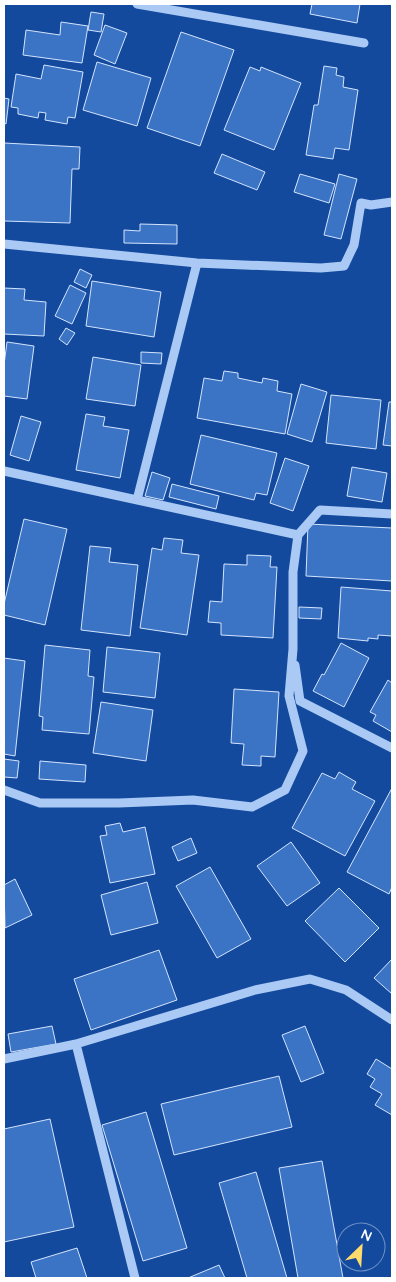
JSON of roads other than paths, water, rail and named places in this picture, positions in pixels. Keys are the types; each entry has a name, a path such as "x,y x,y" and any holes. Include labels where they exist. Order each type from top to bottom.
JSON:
{"street":[{"path":"137,4 364,43"},
{"path":"4,244 197,263 321,268 344,266 354,245 361,203 371,205 392,202"},
{"path":"137,500 197,263"},
{"path":"4,472 298,535"},
{"path":"4,790 40,803 119,803 193,800 252,806 285,790 303,751 289,696 293,650 293,572 298,535 320,510 392,514"},
{"path":"293,650 300,701 392,748"},
{"path":"4,1059 76,1044 256,990 310,979 346,990 392,1020"},
{"path":"76,1044 135,1278"}]}
